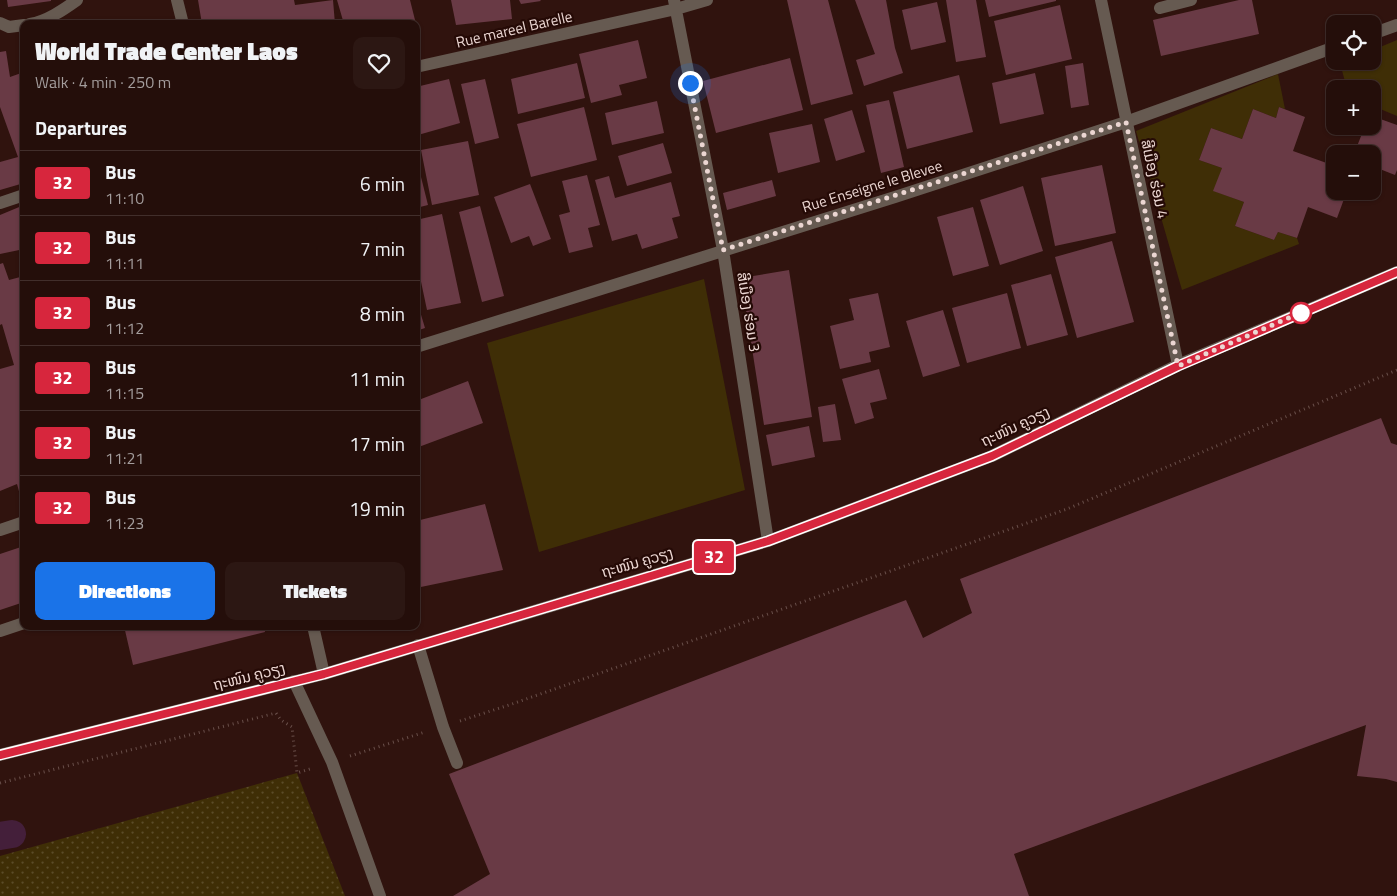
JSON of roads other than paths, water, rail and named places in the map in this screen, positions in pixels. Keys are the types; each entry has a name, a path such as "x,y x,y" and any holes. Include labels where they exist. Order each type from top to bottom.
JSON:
{"street":[{"path":"43,20 77,0"},
{"path":"177,0 182,20"},
{"name":"Rue mareel Barelle","path":"420,67 675,4 707,0"},
{"name":"ສີເມືອງ ຮ່ອມ 4","path":"1101,0 1178,366"},
{"path":"1160,8 1191,0"},
{"name":"ສີເມືອງ ຮ່ອມ 3","path":"675,4 723,250 768,541"},
{"path":"0,23 9,27 20,26"},
{"path":"1381,31 1397,25"},
{"name":"Rue Enseigne le Blevee","path":"420,346 1126,122 1326,50"},
{"path":"0,203 20,196"},
{"name":"ຖະໜົນ ຄູວຽງ","path":"0,755 324,674 768,541 992,456 1178,366 1397,272"},
{"path":"0,530 20,523"},
{"path":"0,631 20,624"},
{"path":"314,630 324,674"},
{"path":"418,645 443,727 457,763"},
{"path":"294,682 332,762 380,896"}],"waterway":[{"path":"0,836 12,834"}]}
